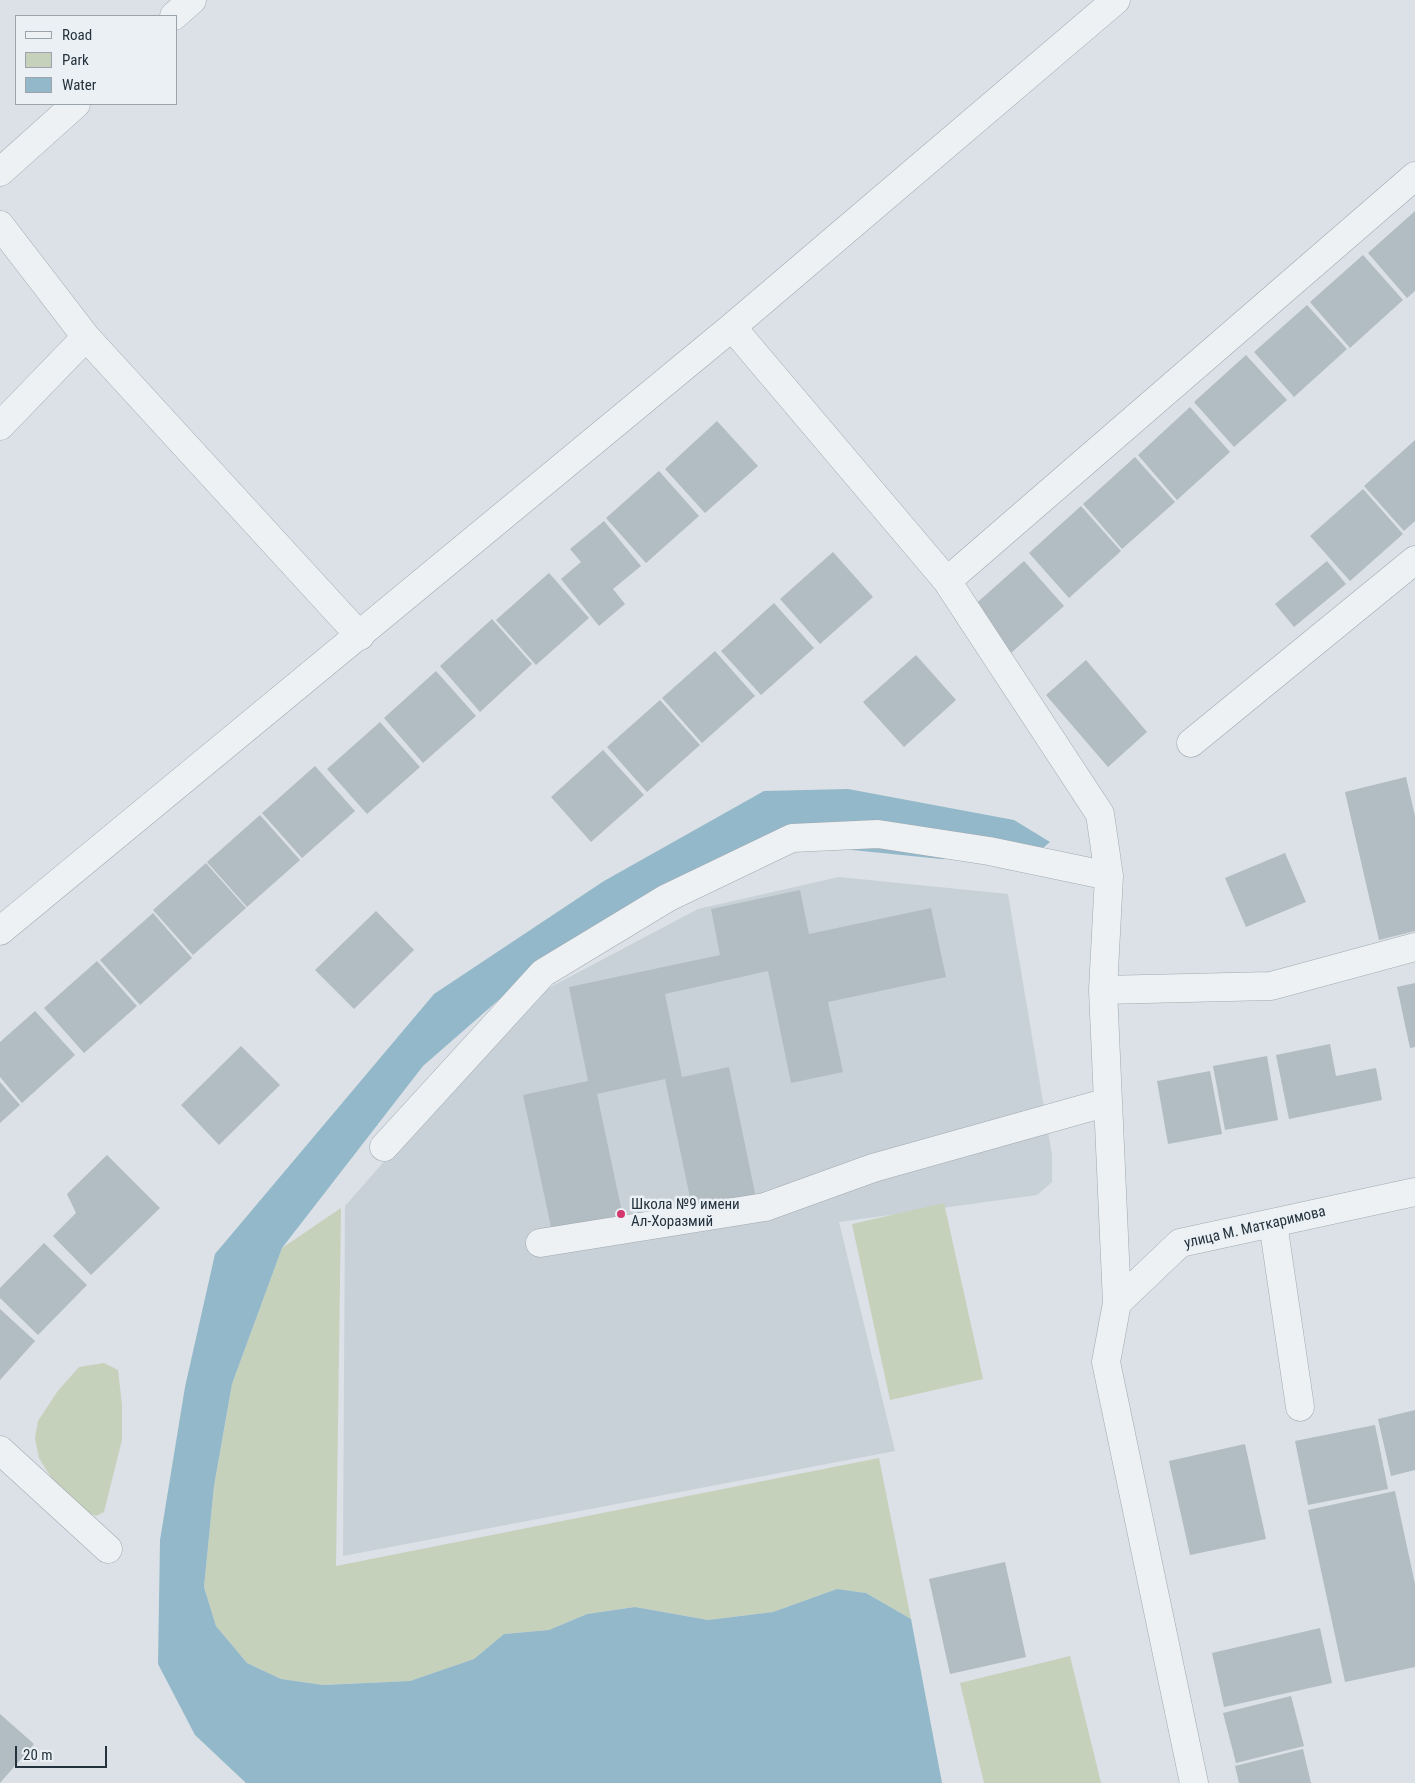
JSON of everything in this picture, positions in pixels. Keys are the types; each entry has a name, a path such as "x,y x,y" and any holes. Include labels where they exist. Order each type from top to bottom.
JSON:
{"street":[{"path":"175,15 192,0"},
{"path":"0,931 360,636 732,327 1116,0"},
{"path":"0,172 75,105"},
{"path":"948,581 1415,176"},
{"path":"0,225 86,337 360,636"},
{"path":"732,327 948,581 1100,814 1108,876 1103,990 1117,1303 1106,1362 1194,1783"},
{"path":"0,426 86,337"},
{"path":"1192,743 1415,560"},
{"path":"384,1147 543,973 667,898 792,838 878,834 989,851 1108,876"},
{"path":"1103,990 1271,986 1415,947"},
{"path":"540,1243 765,1207 873,1168 1108,1102"},
{"name":"улица М. Маткаримова","path":"1117,1303 1180,1244 1415,1192"},
{"path":"1273,1223 1300,1408"},
{"path":"0,1450 108,1549"}],"shaded area":[{"name":"Школа №9 имени Ал-Хоразмий","path":"839,877 1008,894 1052,1155 1052,1182 1037,1195 839,1222 895,1451 343,1556 345,1206 424,1116 545,990 698,909"}],"green space":[{"path":"944,1203 983,1379 890,1400 852,1224"},
{"path":"341,1208 336,1566 879,1458 911,1619 866,1593 837,1589 773,1612 708,1620 635,1607 587,1614 549,1630 504,1634 474,1659 410,1681 323,1685 281,1679 247,1663 216,1626 204,1587 214,1486 232,1384 282,1248"},
{"path":"104,1363 118,1370 122,1405 122,1440 104,1512 96,1516 87,1512 54,1482 39,1458 35,1438 38,1421 57,1392 79,1367"},
{"path":"1070,1656 1101,1783 984,1783 960,1683"}],"water":[{"path":"848,789 1014,820 1050,842 1032,857 941,859 813,846 696,871 557,949 423,1066 282,1248 232,1384 214,1486 204,1587 216,1626 247,1663 281,1679 323,1685 410,1681 474,1659 504,1634 549,1630 587,1614 635,1607 708,1620 773,1612 837,1589 866,1593 911,1619 942,1783 246,1783 195,1735 158,1664 160,1540 185,1387 215,1254 434,994 604,881 764,791"}],"building":[{"path":"1415,211 1415,291 1407,298 1368,253"},
{"path":"1363,255 1403,300 1350,348 1310,302"},
{"path":"1307,305 1347,349 1294,397 1254,352"},
{"path":"1246,355 1287,400 1234,447 1194,402"},
{"path":"1190,407 1230,452 1177,500 1138,455"},
{"path":"717,421 758,466 705,513 665,469"},
{"path":"1415,440 1415,521 1404,531 1364,486"},
{"path":"1135,457 1175,502 1122,549 1083,504"},
{"path":"659,471 699,516 646,563 606,518"},
{"path":"1363,489 1403,534 1350,581 1310,536"},
{"path":"1081,506 1121,551 1069,598 1029,553"},
{"path":"604,521 641,566 613,589 625,604 599,626 561,579 581,562 570,549"},
{"path":"833,552 873,597 820,644 780,599"},
{"path":"1024,561 1064,606 1011,653 971,608"},
{"path":"1327,561 1346,584 1294,627 1275,604"},
{"path":"549,573 589,618 536,665 496,620"},
{"path":"774,603 814,648 761,695 721,651"},
{"path":"492,619 532,664 480,712 440,666"},
{"path":"715,651 755,696 702,743 662,698"},
{"path":"916,655 956,700 904,747 863,702"},
{"path":"1086,660 1147,732 1108,767 1046,695"},
{"path":"436,671 476,716 423,763 384,718"},
{"path":"660,700 700,745 647,792 607,747"},
{"path":"380,722 420,767 367,814 327,769"},
{"path":"603,750 644,795 591,842 551,797"},
{"path":"315,766 355,811 302,858 262,813"},
{"path":"1406,777 1415,816 1415,931 1379,940 1345,792"},
{"path":"260,815 300,860 247,907 207,862"},
{"path":"1285,853 1306,902 1246,927 1225,878"},
{"path":"206,863 246,908 193,955 153,910"},
{"path":"800,890 809,934 931,908 946,977 828,1002 843,1072 791,1083 768,971 665,994 682,1077 729,1067 756,1198 693,1212 665,1079 597,1094 623,1217 552,1232 523,1095 588,1081 569,987 720,955 711,909"},
{"path":"376,911 414,950 354,1009 315,970"},
{"path":"153,913 192,958 140,1005 100,960"},
{"path":"97,961 137,1006 84,1053 44,1008"},
{"path":"1415,983 1415,1047 1410,1048 1397,987"},
{"path":"35,1011 75,1055 22,1103 0,1077 0,1042"},
{"path":"1330,1044 1336,1076 1376,1068 1382,1100 1289,1119 1276,1055"},
{"path":"241,1046 280,1085 219,1145 181,1105"},
{"path":"1267,1056 1278,1120 1225,1130 1213,1066"},
{"path":"1210,1071 1222,1134 1168,1144 1157,1081"},
{"path":"0,1082 20,1105 0,1123"},
{"path":"107,1155 160,1208 91,1275 53,1236 76,1213 67,1194"},
{"path":"44,1243 87,1285 38,1335 0,1298 0,1288"},
{"path":"0,1309 35,1341 0,1380"},
{"path":"1415,1410 1415,1470 1391,1476 1378,1419"},
{"path":"1375,1425 1388,1489 1308,1505 1295,1441"},
{"path":"1245,1444 1266,1539 1190,1555 1169,1461"},
{"path":"1395,1491 1415,1584 1415,1667 1345,1682 1308,1510"},
{"path":"1005,1562 1026,1657 950,1674 929,1579"},
{"path":"1320,1628 1332,1683 1224,1707 1212,1653"},
{"path":"1291,1696 1304,1746 1236,1763 1223,1713"},
{"path":"0,1714 34,1744 0,1783"},
{"path":"1303,1749 1311,1783 1239,1783 1235,1766"}],"place":[{"name":"Школа №9 имени Ал-Хоразмий","path":"621,1214"}]}
